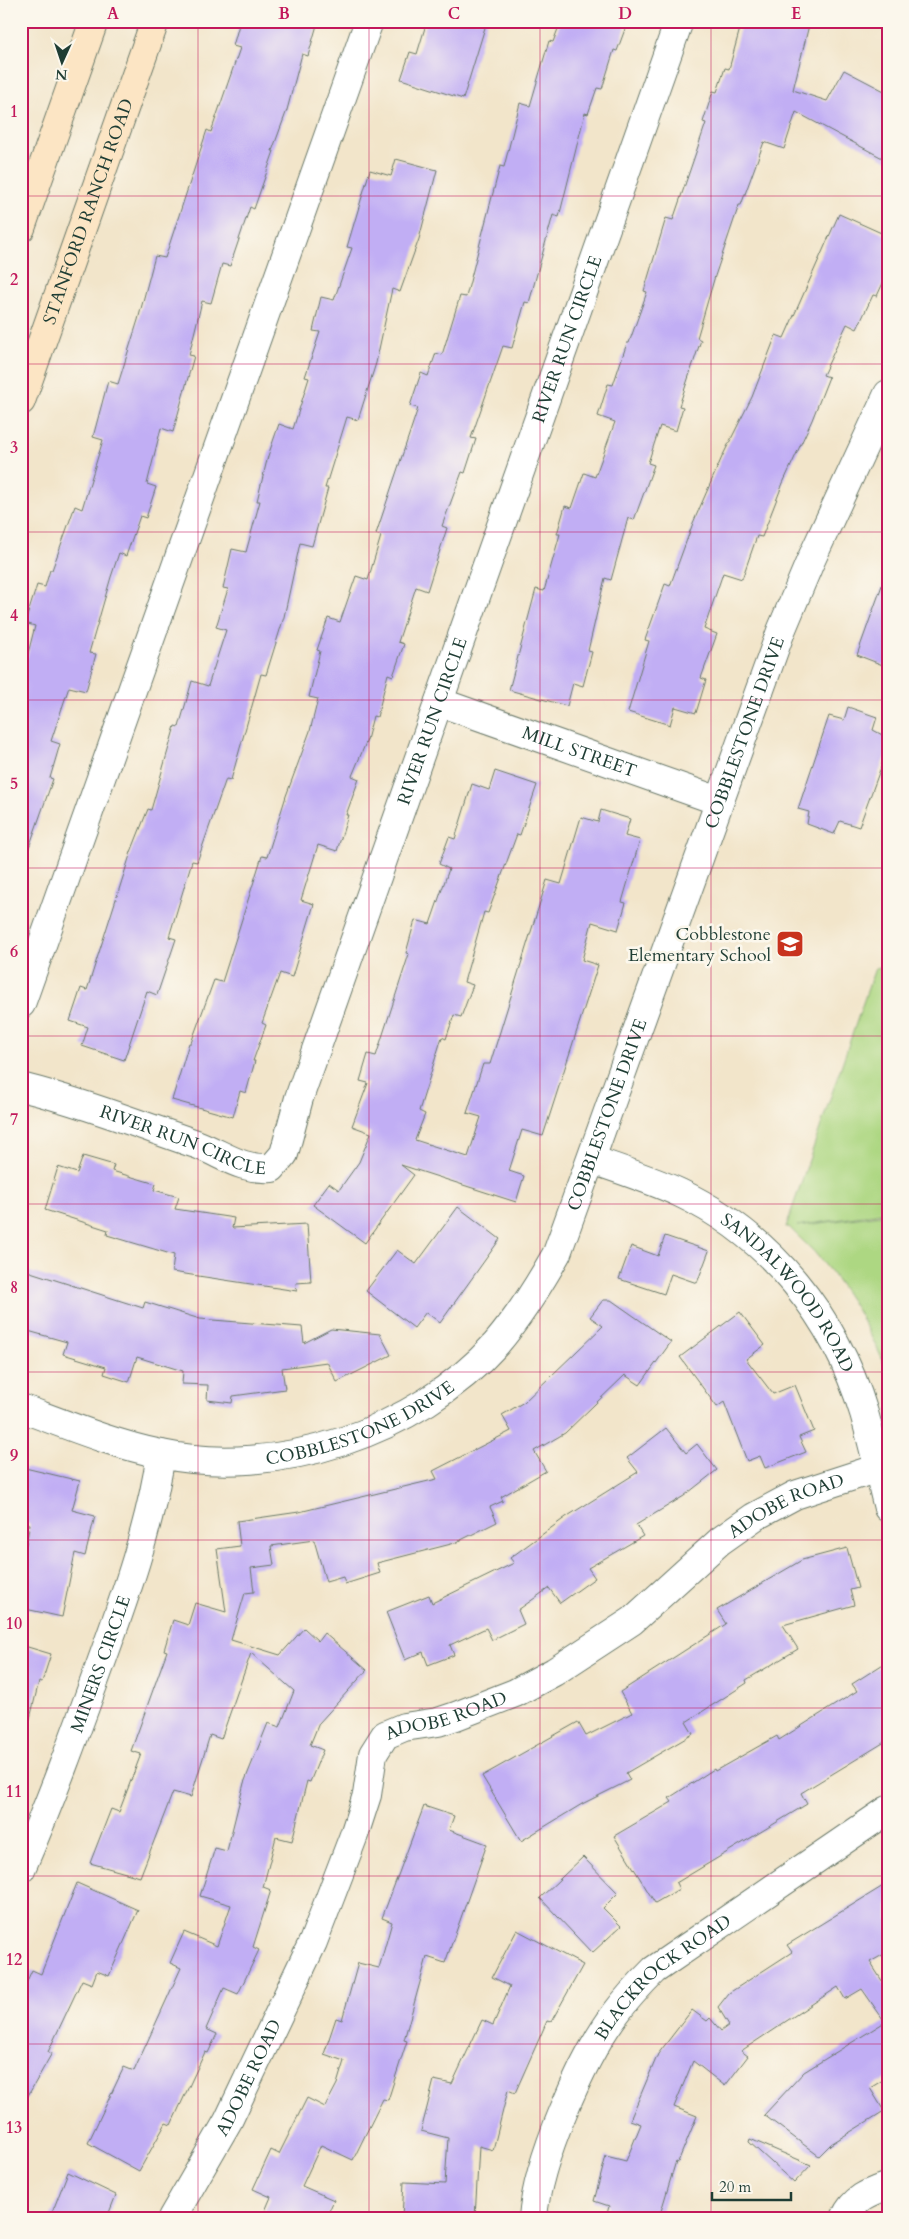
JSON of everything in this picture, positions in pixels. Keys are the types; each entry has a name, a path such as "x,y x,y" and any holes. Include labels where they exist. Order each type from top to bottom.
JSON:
{"main road":[{"path":"21,228 94,21"},
{"name":"STANFORD RANCH ROAD","path":"21,401 155,21"}],"street":[{"path":"21,1004 369,21"},
{"name":"RIVER RUN CIRCLE","path":"21,1087 70,1100 200,1146 254,1169 272,1168 284,1154 299,1098 679,21"},
{"name":"COBBLESTONE DRIVE","path":"21,1408 109,1440 162,1454 196,1459 242,1460 288,1455 349,1440 386,1425 424,1402 462,1375 495,1344 538,1287 557,1253 781,631 814,554 888,394"},
{"name":"MILL STREET","path":"439,702 719,801"},
{"name":"SANDALWOOD ROAD","path":"592,1160 680,1193 720,1215 758,1244 783,1267 807,1296 845,1363 864,1412 888,1508"},
{"name":"MINERS CIRCLE","path":"21,1869 60,1776 135,1568 147,1529 162,1454"},
{"name":"ADOBE ROAD","path":"172,2218 228,2121 306,1958 367,1795 373,1754 385,1735 404,1727 438,1722 456,1716 515,1693 554,1672 632,1621 720,1541 754,1517 795,1496 878,1468"},
{"name":"BLACKROCK ROAD","path":"533,2218 539,2181 550,2146 581,2075 615,2015 636,1988 654,1970 888,1810"},
{"path":"845,2218 849,2208 862,2196 888,2186"}],"green space":[{"path":"888,966 888,1212 797,1226 888,1214 888,1372 867,1328 841,1286 814,1251 789,1227 786,1227 875,968"}],"building":[{"path":"240,21 304,21 317,25 308,56 302,54 287,110 254,209 250,207 230,266 222,264 211,303 202,301 189,355 194,356 173,432 161,428 147,484 156,487 146,518 140,516 126,556 119,553 89,653 96,654 86,691 69,687 51,741 60,744 50,778 53,779 26,856 21,855 21,681 35,626 25,623 37,585 45,587 75,506 82,509 103,440 93,437 108,381 118,384 155,256 165,258 207,130 211,132 240,48 233,46"},
{"path":"427,21 487,21 463,99 401,79 410,52 417,54"},
{"path":"561,21 628,21 617,51 614,50 602,89 597,88 588,114 585,113 559,217 553,215 529,303 525,302 512,348 503,346 471,438 476,439 465,473 462,472 442,526 447,528 427,591 416,587 398,642 404,644 393,676 388,674 377,717 373,716 367,740 352,776 359,779 346,815 348,815 337,851 318,845 301,900 314,904 292,977 280,973 262,1023 266,1025 253,1061 255,1061 246,1093 240,1091 233,1117 172,1100 189,1043 191,1043 214,980 222,982 262,856 267,857 286,796 310,731 318,699 309,697 320,651 317,650 328,618 340,622 356,576 368,580 381,536 376,534 418,408 410,406 421,373 428,376 436,353 442,355 460,296 466,297 500,166 504,167 520,103 530,106 549,41 553,42"},
{"path":"742,21 764,26 765,21 810,21 793,90 827,101 844,70 888,93 888,161 796,112 784,149 764,142 741,205 739,205 715,276 697,338 701,340 679,406 683,407 676,431 660,426 648,463 654,465 634,520 628,518 611,580 605,578 588,651 592,652 583,686 573,683 567,706 509,690 536,589 544,591 560,534 557,534 565,506 572,508 584,473 595,477 615,422 598,416 608,384 613,385 627,343 629,343 647,292 644,291 666,218 673,220 706,123 703,122 713,91 717,92 725,68 729,69"},
{"path":"396,159 437,170 419,239 400,292 392,289 376,363 358,420 347,417 325,488 328,488 312,546 300,543 284,617 266,675 261,674 231,780 226,779 197,862 192,861 169,937 176,939 157,995 147,991 124,1060 82,1046 88,1027 70,1021 81,988 87,990 131,852 148,809 151,810 175,726 179,727 192,681 208,686 226,630 216,627 228,589 223,588 232,549 246,552 260,501 257,501 268,456 279,424 293,429 309,378 305,377 320,332 313,331 321,297 334,300 352,248 347,247 370,170 391,176"},
{"path":"839,214 888,236 888,272 877,296 873,295 857,329 847,324 823,375 829,377 812,420 783,483 762,537 757,536 742,579 723,573 704,629 717,634 701,678 706,680 696,713 675,707 670,725 628,712 649,641 645,640 665,584 670,586 693,523 722,457 752,397 776,335 784,338"},
{"path":"885,577 888,578 888,667 857,655"},
{"path":"848,707 877,717 873,730 888,738 888,748 859,827 840,821 834,834 807,824 809,812 798,809 829,716 844,720"},
{"path":"495,771 537,785 520,835 517,834 488,913 484,912 464,982 473,985 461,1017 454,1015 446,1039 442,1037 419,1111 425,1114 415,1140 468,1157 481,1117 467,1113 483,1064 490,1064 547,880 561,884 581,817 598,822 601,810 630,819 625,836 640,840 622,902 626,903 618,930 592,922 582,960 598,965 543,1136 522,1130 509,1171 524,1176 516,1202 401,1165 414,1175 365,1243 313,1205 329,1183 339,1190 359,1162 371,1133 352,1126 368,1083 360,1081 368,1054 376,1056 409,954 406,953 415,920 430,924 449,869 439,864 449,837 455,839 472,784 489,790"},
{"path":"83,1156 114,1165 112,1171 156,1184 154,1190 179,1197 175,1209 234,1218 232,1228 307,1224 311,1282 296,1283 297,1291 172,1272 174,1255 107,1235 108,1230 45,1210 58,1167 77,1173"},
{"path":"458,1207 500,1239 440,1323 426,1312 414,1328 366,1291 397,1250 416,1264"},
{"path":"665,1236 709,1251 697,1283 671,1274 664,1294 619,1279 631,1246 658,1256"},
{"path":"21,1269 143,1308 145,1302 200,1319 302,1327 304,1343 331,1329 380,1334 391,1355 337,1382 327,1362 282,1368 285,1389 233,1396 232,1403 207,1400 208,1385 182,1384 183,1371 137,1357 129,1382 104,1374 106,1367 63,1354 67,1342 21,1329"},
{"path":"603,1300 611,1300 671,1342 640,1385 625,1375 565,1433 534,1451 546,1471 501,1497 503,1501 490,1507 497,1522 455,1543 377,1563 380,1573 345,1584 343,1577 326,1582 314,1540 271,1546 274,1565 251,1568 254,1592 245,1593 231,1640 280,1655 304,1628 318,1641 324,1633 367,1670 319,1723 310,1745 323,1750 310,1782 307,1781 292,1841 276,1837 263,1887 271,1890 253,1947 259,1950 238,1994 224,1988 206,2029 217,2034 208,2053 205,2052 171,2125 166,2123 139,2171 88,2143 124,2067 134,2071 181,1968 170,1963 184,1932 217,1946 231,1905 200,1896 215,1848 227,1851 244,1783 268,1723 280,1727 294,1691 251,1653 221,1739 210,1735 191,1797 173,1792 140,1877 90,1863 111,1809 119,1812 141,1754 131,1751 167,1651 164,1650 173,1620 188,1625 195,1603 226,1612 217,1549 240,1546 237,1521 299,1512 437,1479 433,1471 511,1431 502,1415 524,1402 603,1326 590,1317"},
{"path":"740,1312 765,1345 746,1359 773,1394 795,1385 814,1431 799,1437 806,1452 765,1468 760,1456 747,1461 724,1402 717,1407 680,1357"},
{"path":"666,1428 686,1453 697,1444 717,1470 684,1496 636,1525 643,1536 588,1568 595,1578 560,1603 549,1588 518,1610 524,1624 492,1640 486,1628 450,1645 454,1655 428,1665 423,1652 405,1660 386,1612 429,1595 432,1603 514,1563 510,1558 566,1517 638,1472 627,1458"},
{"path":"25,1468 80,1481 72,1510 95,1516 85,1556 75,1553 62,1617 21,1608 21,1568 30,1524 21,1522 21,1484"},
{"path":"847,1548 858,1588 850,1590 854,1605 783,1625 798,1649 746,1680 747,1683 686,1722 693,1734 626,1773 630,1780 582,1804 521,1841 482,1776 578,1722 586,1736 632,1713 620,1692 726,1624 717,1610 802,1560"},
{"path":"21,1645 51,1654 42,1682 39,1681 29,1723 21,1722"},
{"path":"888,1661 888,1740 801,1793 807,1804 676,1883 679,1889 655,1903 614,1836 672,1802 669,1798 714,1769 715,1771 777,1736 779,1740 857,1691 852,1684"},
{"path":"424,1806 454,1816 449,1830 487,1844 445,1963 427,1957 404,2040 407,2041 388,2100 383,2099 353,2160 321,2145 302,2186 334,2200 326,2218 262,2218 271,2197 253,2189 271,2150 279,2154 307,2098 325,2107 337,2084 344,2061 324,2054 336,2018 342,2020 358,1963 379,1968 392,1922 382,1918"},
{"path":"583,1857 618,1893 603,1908 621,1926 592,1953 540,1898"},
{"path":"77,1883 138,1910 109,1976 97,1971 92,1984 82,1980 48,2052 52,2053 21,2108 21,1994 32,1970 41,1974"},
{"path":"888,1883 888,1952 870,1962 888,1990 888,2077 870,2088 884,2111 831,2144 819,2156 764,2115 804,2072 885,2022 862,1989 845,1999 838,1987 741,2051 748,2056 725,2086 693,2061 674,2107 697,2116 678,2162 676,2161 659,2218 606,2218 609,2206 594,2201 606,2156 626,2161 641,2124 630,2120 658,2054 692,2010 707,2021 710,2018 721,2031 729,2025 718,2007 729,1993 792,1952 787,1945"},
{"path":"517,1930 583,1965 551,2022 547,2021 515,2093 508,2090 493,2150 479,2146 475,2218 402,2218 404,2182 445,2184 448,2138 421,2131 434,2080 452,2084 482,2020 493,2025 510,1986 492,1977"},
{"path":"750,2139 811,2165 794,2183 749,2142"},
{"path":"68,2172 116,2195 107,2218 50,2218"}],"place":[{"name":"Cobblestone Elementary School","path":"790,944"}]}
